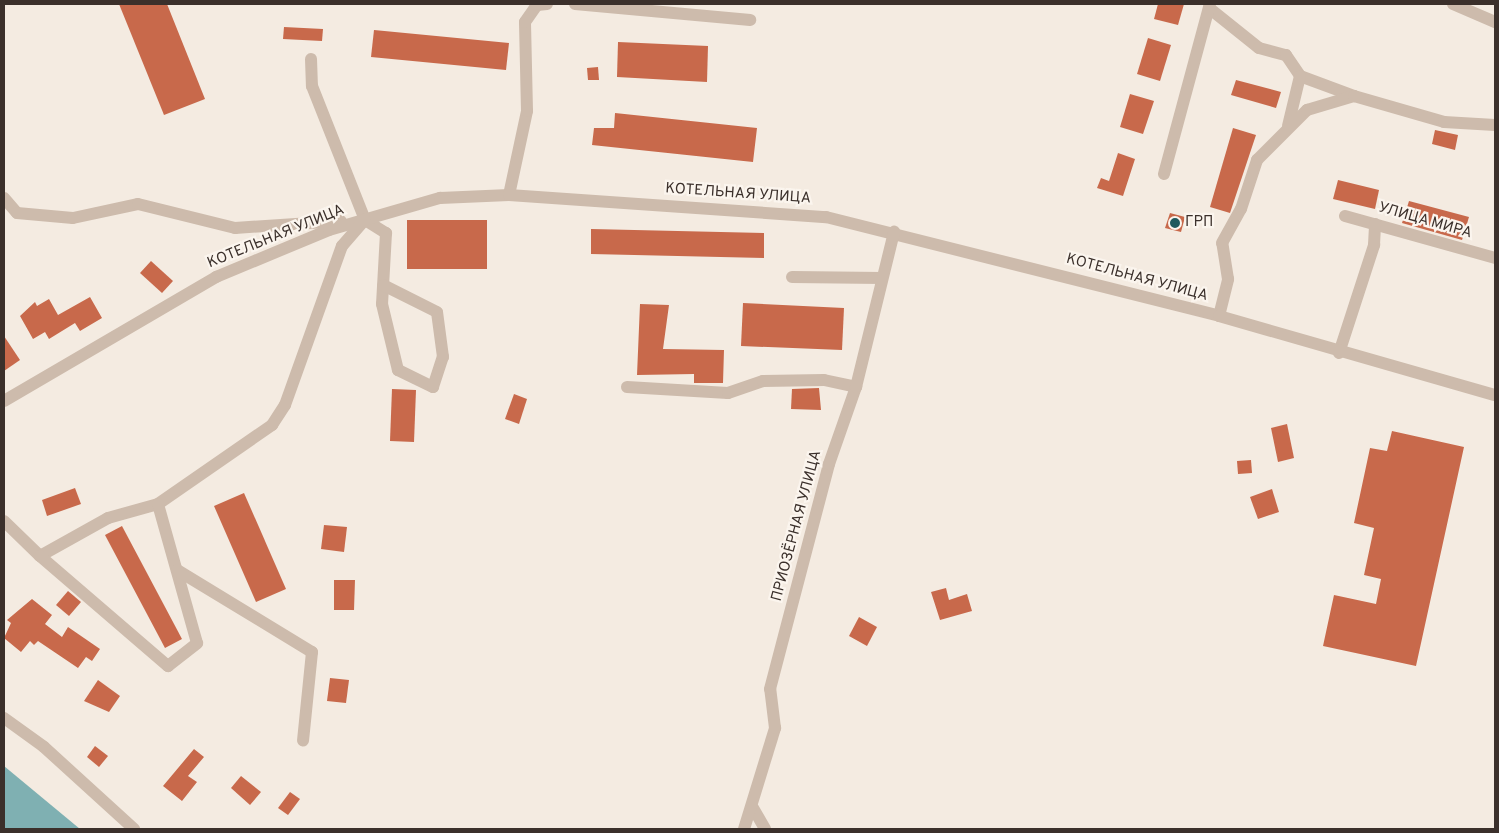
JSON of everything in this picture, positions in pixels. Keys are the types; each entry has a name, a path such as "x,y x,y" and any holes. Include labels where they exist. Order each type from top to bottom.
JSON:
{"street":[{"path":"509,195 527,111 525,22 537,5 547,4"},
{"path":"575,4 750,20"},
{"path":"1452,4 1495,22"},
{"path":"1164,174 1209,6 1259,48 1286,54 1300,76 1354,96 1444,122 1495,125"},
{"path":"311,59 312,86 366,220"},
{"path":"1288,126 1300,76"},
{"path":"1219,316 1228,278 1222,244 1241,209 1257,160 1288,126 1307,110 1354,96"},
{"name":"КОТЕЛЬНАЯ УЛИЦА","path":"4,401 216,277 366,220 440,198 509,195 826,217 894,232 1219,316 1495,395"},
{"path":"4,198 18,212 73,218 138,204 235,228 366,220 386,232 383,285 385,323 398,370 433,387 443,357 437,312 383,285"},
{"name":"УЛИЦА МИРА","path":"1345,216 1495,258"},
{"path":"40,556 108,518 158,504 272,425 285,405 342,246 366,220"},
{"path":"1340,352 1374,245 1375,224"},
{"name":"ПРИОЗЁРНАЯ УЛИЦА","path":"744,829 753,808 775,728 770,689 829,464 856,387 894,232"},
{"path":"792,277 882,278"},
{"path":"627,387 728,393 763,381 824,380 856,387"},
{"path":"4,521 40,556 168,666 198,643 158,504"},
{"path":"177,570 312,652 303,740"},
{"path":"4,718 44,747 134,829"},
{"path":"753,808 765,829"}],"water":[{"path":"4,766 80,829 4,829"}],"building":[{"path":"119,4 167,4 205,99 164,115"},
{"path":"1158,4 1184,4 1178,25 1154,19"},
{"path":"284,27 323,29 322,41 283,39"},
{"path":"374,30 509,43 506,70 371,57"},
{"path":"1148,38 1171,45 1160,81 1137,74"},
{"path":"618,42 708,46 707,82 617,77"},
{"path":"598,67 599,80 588,80 587,68"},
{"path":"1236,80 1281,92 1276,108 1231,95"},
{"path":"1130,94 1154,101 1143,134 1120,127"},
{"path":"615,113 757,128 753,162 592,145 594,128 614,128"},
{"path":"1233,128 1256,135 1230,213 1210,207"},
{"path":"1435,130 1458,135 1455,150 1432,144"},
{"path":"1118,153 1135,159 1123,196 1097,188 1101,178 1109,181"},
{"path":"1338,180 1379,190 1375,209 1333,199"},
{"path":"1409,201 1469,217 1462,240 1402,223"},
{"name":"ГРП","path":"1170,213 1185,217 1181,232 1165,228"},
{"path":"407,220 487,220 487,269 407,269"},
{"path":"591,229 764,233 764,258 591,254"},
{"path":"151,261 173,281 162,293 140,273"},
{"path":"90,297 102,318 80,331 75,323 49,339 45,332 33,339 20,316 35,302 37,306 49,299 58,315"},
{"path":"743,303 844,308 842,350 741,346"},
{"path":"640,304 669,305 663,349 724,350 723,383 694,383 694,374 637,375"},
{"path":"4,336 20,360 4,371"},
{"path":"819,388 821,410 791,409 792,389"},
{"path":"392,389 416,390 414,442 390,441"},
{"path":"514,394 527,399 519,424 505,419"},
{"path":"1287,424 1294,458 1278,462 1271,428"},
{"path":"1392,431 1464,447 1416,666 1323,646 1334,595 1376,604 1381,579 1364,575 1374,528 1354,523 1370,448 1387,451"},
{"path":"1251,460 1252,473 1238,474 1237,461"},
{"path":"75,488 81,504 47,516 42,500"},
{"path":"1272,489 1279,512 1258,519 1250,497"},
{"path":"244,493 286,589 256,602 214,506"},
{"path":"324,525 347,527 344,552 321,549"},
{"path":"122,526 182,639 165,648 105,535"},
{"path":"334,580 355,580 354,610 334,610"},
{"path":"946,588 949,600 967,594 972,611 940,620 931,592"},
{"path":"68,591 81,602 69,616 56,605"},
{"path":"32,599 52,615 45,624 62,637 68,627 100,649 92,661 86,657 78,668 38,641 34,645 30,641 21,652 4,638 11,623 7,620"},
{"path":"859,617 877,627 867,646 849,636"},
{"path":"330,678 349,680 346,703 327,701"},
{"path":"98,680 120,696 109,712 84,701"},
{"path":"95,746 108,756 99,767 87,757"},
{"path":"194,749 204,757 188,776 197,782 182,801 163,786"},
{"path":"241,776 261,792 250,805 231,788"},
{"path":"290,792 300,799 288,815 278,808"}],"place":[{"name":"ГРП","path":"1175,223"}]}
